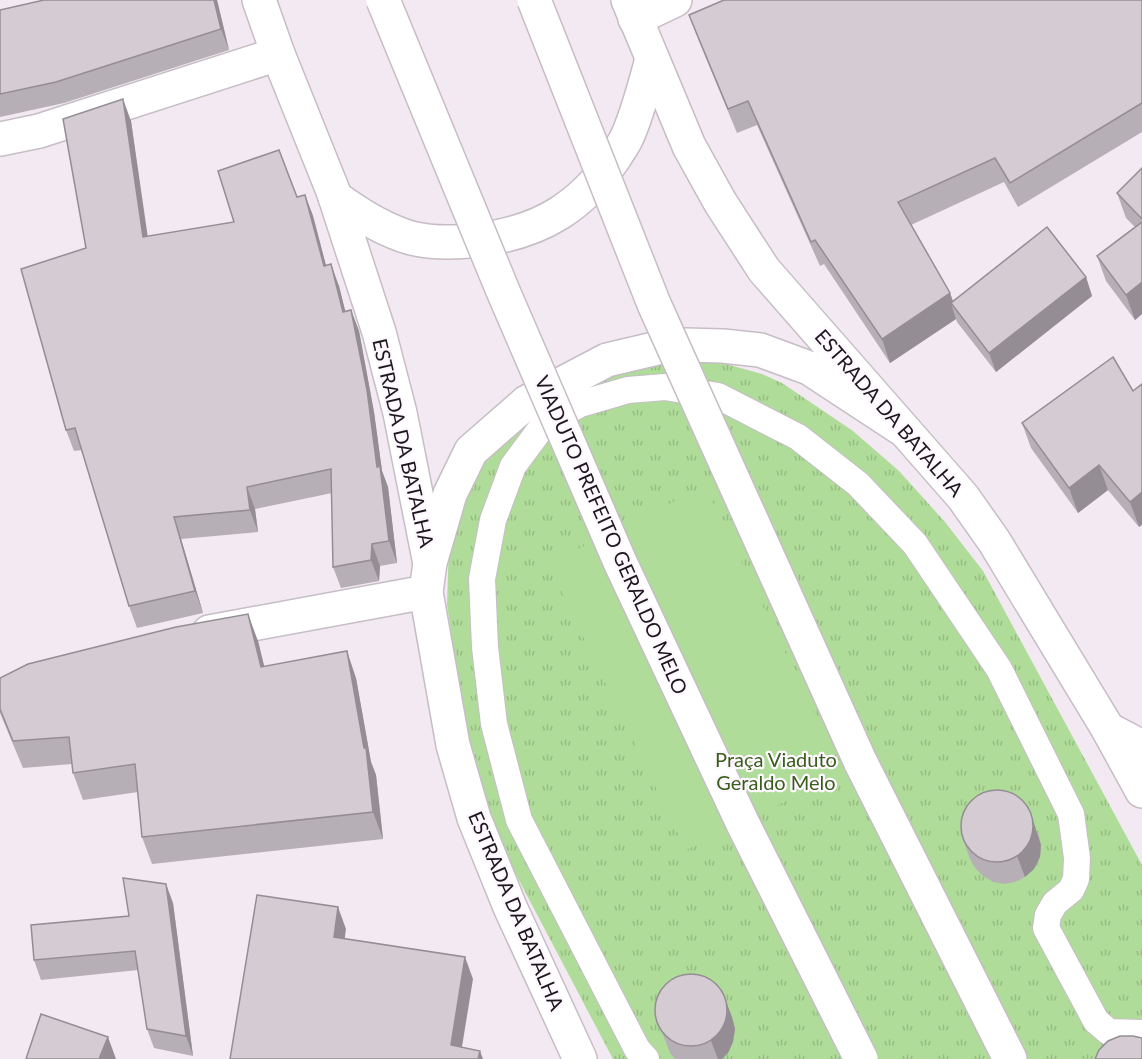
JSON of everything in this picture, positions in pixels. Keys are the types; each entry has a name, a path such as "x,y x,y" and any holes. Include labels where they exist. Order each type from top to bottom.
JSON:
{"main road":[{"name":"ESTRADA DA BATALHA","path":"259,0 335,197 379,332 400,413 453,745 474,818 574,1054"},
{"name":"VIADUTO PREFEITO GERALDO MELO","path":"383,0 503,291 620,562 743,824 861,1059"},
{"path":"534,0 664,326 860,760 1010,1059"},
{"path":"631,10 675,0"},
{"name":"ESTRADA DA BATALHA","path":"631,10 689,146 720,202 764,270 963,497 994,541 1108,729 1142,791"},
{"path":"0,139 39,131 278,54"},
{"path":"335,197 361,217 409,237 433,242 460,243 511,236 534,227 575,202 593,187 610,163 627,138 652,58"},
{"path":"182,636 428,578 450,494 471,451 527,402 607,360 662,347 685,345 760,350 809,368 905,431"},
{"path":"1108,729 1142,747"}],"lane":[{"path":"646,1059 637,1049 519,820 494,724 485,647 482,579 493,520 513,466 545,423 580,404 628,390 665,387 718,396 798,437 858,484 915,544 999,669 1071,814 1077,858 1076,879 1071,890 1055,903 1048,915 1046,928 1096,1021 1109,1032 1142,1033"}],"green space":[{"name":"Praça Viaduto Geraldo Melo","path":"719,362 762,374 782,383 853,431 899,471 945,522 983,571 1142,865 1142,1059 613,1059 500,844 467,740 447,604 449,543 476,457 592,379 668,363"},
{"path":"705,486 843,773 686,850 548,564"}],"building":[{"path":"44,0 214,0 221,29 56,82 0,94 0,10"},
{"path":"724,0 1142,0 1142,103 1010,183 995,158 898,202 950,293 882,339 815,240 811,242 748,101 728,109 689,15"},
{"path":"123,99 143,237 234,222 218,171 279,150 297,197 305,195 324,266 331,264 343,312 351,310 367,390 377,467 380,466 389,541 372,544 371,560 333,567 331,469 247,487 250,510 174,517 195,591 129,606 75,428 66,430 21,269 86,248 63,119"},
{"path":"1142,168 1142,219 1117,193"},
{"path":"1142,222 1142,282 1126,295 1097,256"},
{"path":"1047,227 1086,277 989,353 951,303"},
{"path":"1113,357 1133,391 1142,384 1142,492 1130,502 1099,465 1069,488 1022,423"},
{"path":"248,614 261,667 347,651 364,748 366,748 373,812 142,837 135,764 73,773 69,737 13,741 0,709 0,678 28,664 176,627"},
{"path":"997,790 1017,796 1027,806 1033,826 1027,846 1017,856 997,862 977,856 967,846 961,826 967,806 977,796"},
{"path":"123,878 166,884 186,1036 147,1029 135,951 34,960 31,925 129,916"},
{"path":"257,895 338,907 334,937 465,957 451,1045 480,1051 478,1059 230,1059"},
{"path":"691,974 711,980 721,990 727,1010 721,1030 711,1040 691,1046 671,1040 661,1030 655,1010 661,990 671,980"},
{"path":"41,1014 108,1037 99,1059 26,1059"},
{"path":"1120,1036 1142,1038 1142,1059 1095,1059 1099,1050 1108,1041"}]}
